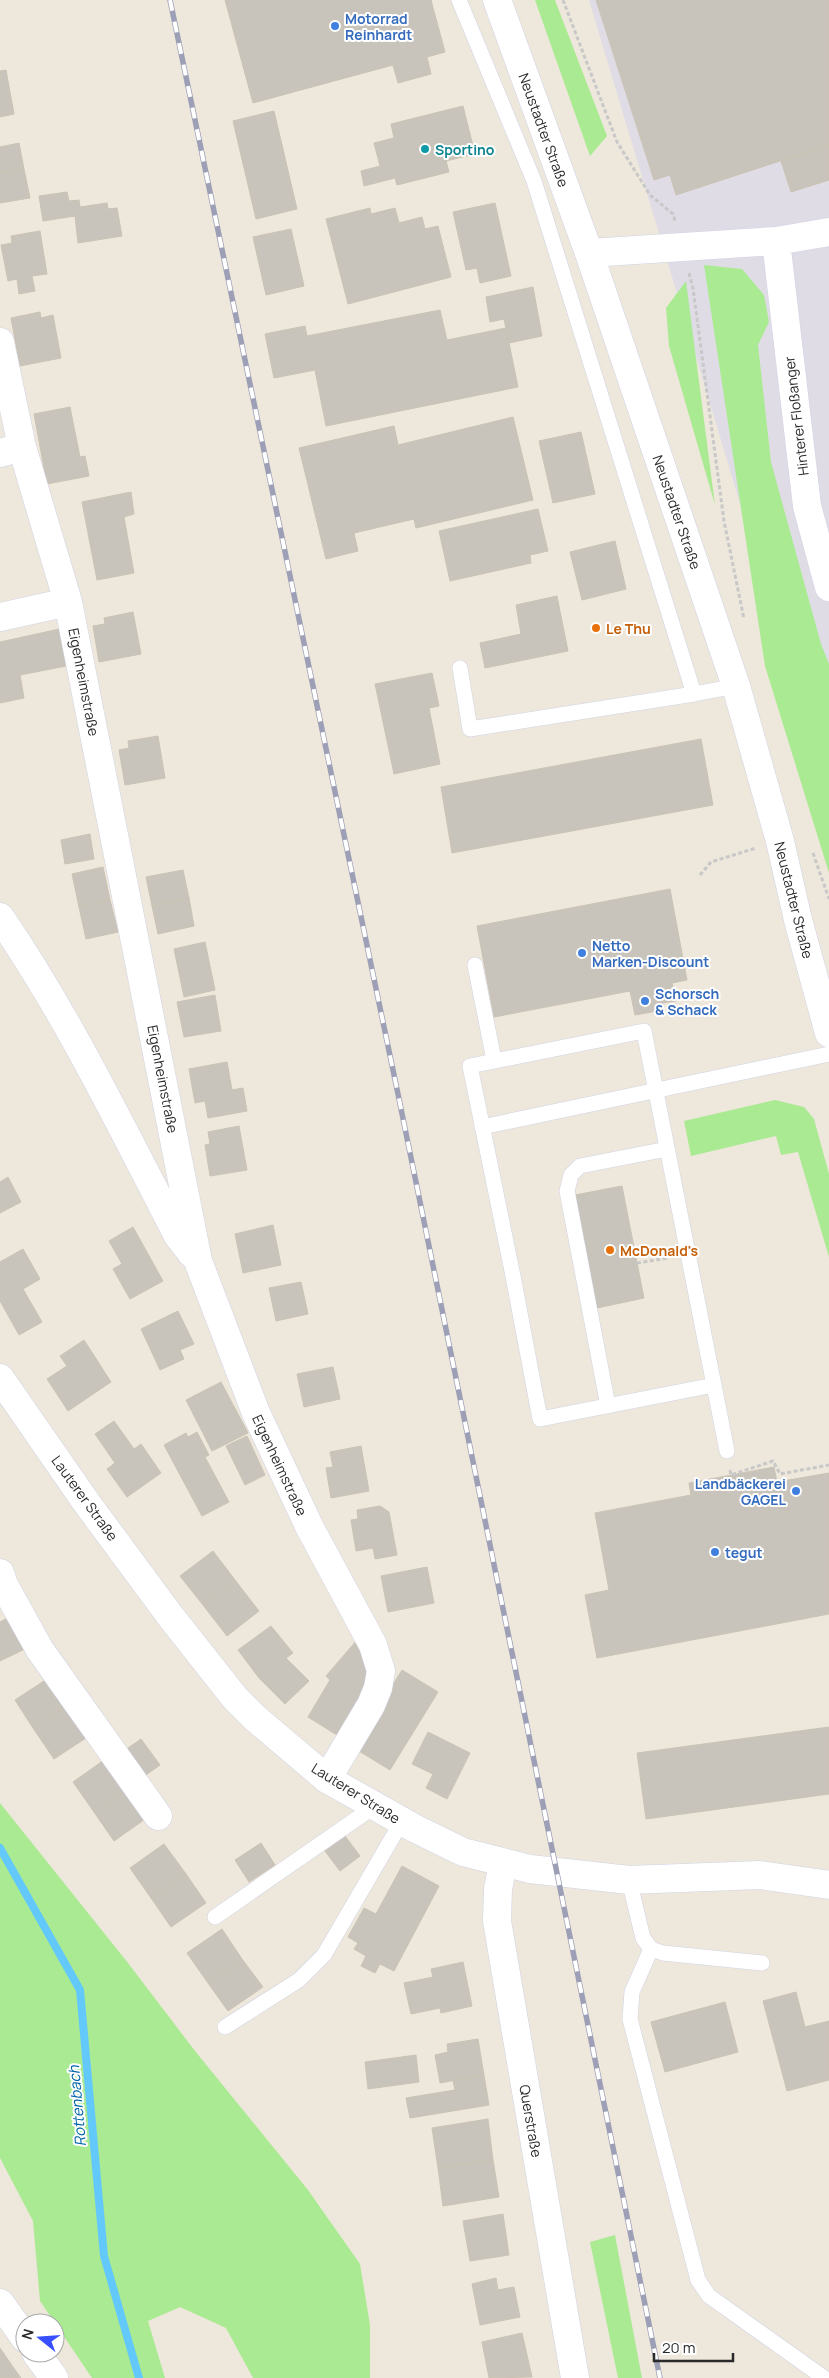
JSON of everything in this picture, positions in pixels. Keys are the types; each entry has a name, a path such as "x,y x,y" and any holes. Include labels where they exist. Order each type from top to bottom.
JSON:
{"street":[{"name":"Neustadter Straße","path":"497,0 589,253 736,686 780,841 798,920 829,1033"},
{"path":"589,253 776,241 829,232"},
{"name":"Hinterer Floßanger","path":"776,241 807,506 829,587"},
{"name":"Eigenheimstraße","path":"0,342 11,450 68,602 198,1261 256,1413 309,1526 373,1646 381,1671 378,1688 371,1705 328,1779"},
{"path":"0,617 68,602"},
{"path":"0,917 36,970 96,1078 178,1236 198,1261"},
{"name":"Lauterer Straße","path":"0,1378 160,1601 235,1698 254,1718 328,1779 402,1821 463,1852 503,1863 539,1870 629,1880 760,1875 829,1885"},
{"path":"0,1573 4,1586 40,1650 158,1816"},
{"name":"Querstraße","path":"503,1863 498,1889 497,1921 575,2378"},
{"path":"0,2304 15,2324"},
{"path":"43,2363 54,2378"}],"lane":[{"path":"459,0 534,181 694,694"},
{"path":"460,668 470,729 736,686"},
{"path":"475,965 494,1060"},
{"path":"714,1385 540,1419 470,1066 644,1031 655,1091 667,1149 714,1385 727,1451"},
{"path":"482,1127 829,1054"},
{"path":"608,1406 567,1191 571,1175 580,1166 667,1149"},
{"path":"216,1917 375,1806"},
{"path":"225,2028 299,1980 324,1955 402,1821"},
{"path":"629,1880 643,1938 651,1949 663,1953 762,1963"},
{"path":"651,1949 632,1992 630,2019 698,2280 709,2296 823,2377"}],"path":[{"path":"563,0 617,142 650,195"},
{"path":"693,288 724,521 745,625"},
{"path":"700,875 711,862 780,841"},
{"path":"811,849 829,899"},
{"path":"637,1263 688,1255"},
{"path":"731,1475 773,1461 780,1474 829,1465"}],"shaded area":[{"path":"589,0 829,0 829,800"}],"green space":[{"path":"535,0 555,0 607,136 590,156"},
{"path":"704,265 742,269 764,295 769,322 758,345 771,462 821,644 829,664 829,873 765,666"},
{"path":"686,281 715,505 669,346 666,308"},
{"path":"775,1100 804,1107 814,1119 829,1174 829,1257 798,1152 781,1155 776,1136 691,1156 684,1121"},
{"path":"0,1803 128,1963 195,2051 308,2190 360,2264 370,2325 370,2378 253,2378 226,2328 180,2307 148,2321 165,2378 92,2378 65,2338 65,2313 48,2313 40,2301 33,2221 0,2158"},
{"path":"615,2235 642,2378 618,2378 590,2242"}],"building":[{"name":"Motorrad Reinhardt","path":"225,0 431,0 445,52 427,57 431,74 398,83 393,65 253,103"},
{"path":"596,0 829,0 829,145 676,195 670,175 654,180"},
{"path":"6,70 14,114 0,117 0,71"},
{"name":"Sportino","path":"463,106 475,154 446,161 449,172 397,185 395,178 364,186 361,171 380,166 374,143 394,138 391,124"},
{"path":"274,111 297,209 256,219 233,121"},
{"path":"19,143 24,169 0,173 0,147"},
{"path":"829,145 829,180 791,192 781,161"},
{"path":"24,169 30,198 0,203 0,173"},
{"path":"67,192 69,201 79,200 80,207 107,203 108,209 117,208 122,236 78,243 75,216 43,221 39,196"},
{"path":"495,203 511,276 480,283 477,268 466,270 453,212"},
{"path":"370,208 371,214 395,208 399,223 422,217 425,229 438,226 451,277 348,304 326,219"},
{"path":"291,229 304,286 266,295 253,237"},
{"path":"40,231 47,274 32,276 35,291 19,294 17,279 8,281 1,245 12,243 11,236"},
{"path":"533,287 542,336 509,343 504,319 490,322 486,297"},
{"path":"440,310 447,340 506,328 518,387 326,426 315,370 274,378 265,334 305,326 307,336"},
{"path":"40,312 41,318 53,315 61,358 20,366 11,318"},
{"path":"70,407 80,457 85,456 89,476 47,484 34,414"},
{"path":"513,417 533,500 416,528 414,519 354,533 358,551 326,559 299,448 394,426 398,445"},
{"path":"581,432 595,494 553,503 539,441"},
{"path":"131,492 134,514 124,517 134,573 97,580 82,502"},
{"path":"538,509 548,551 530,555 531,563 450,581 439,531"},
{"path":"615,541 626,589 582,600 570,552"},
{"path":"557,596 568,651 485,668 480,643 521,634 516,605"},
{"path":"133,612 141,654 99,662 93,626 105,624 104,618"},
{"path":"64,628 71,665 20,675 24,698 0,703 0,642"},
{"path":"432,673 439,706 429,708 440,764 394,774 375,684"},
{"path":"158,736 165,778 125,785 119,750 129,748 128,741"},
{"path":"701,739 713,805 452,853 441,787"},
{"path":"90,834 94,859 65,864 61,840"},
{"path":"103,867 110,900 79,907 72,874"},
{"path":"183,870 189,898 152,906 146,877"},
{"name":"Netto Marken-Discount","path":"670,889 687,980 672,983 676,1001 662,1003 663,1010 635,1015 630,991 494,1017 477,926"},
{"path":"189,898 194,926 158,934 152,906"},
{"path":"110,900 118,932 86,939 79,907"},
{"path":"205,942 215,990 184,997 174,949"},
{"path":"215,995 221,1031 184,1037 177,1002"},
{"path":"227,1062 232,1090 243,1088 247,1111 208,1118 205,1101 195,1103 189,1069"},
{"path":"239,1126 247,1170 210,1176 205,1145 210,1144 208,1132"},
{"path":"8,1177 21,1202 0,1213 0,1182"},
{"name":"McDonald's","path":"622,1186 644,1298 597,1308 575,1195"},
{"path":"273,1225 281,1265 243,1273 235,1234"},
{"path":"133,1227 163,1281 130,1299 113,1269 122,1264 109,1241"},
{"path":"23,1249 40,1279 23,1289 42,1322 19,1335 0,1301 0,1262"},
{"path":"301,1282 308,1314 276,1321 269,1288"},
{"path":"178,1311 194,1344 180,1350 184,1359 160,1370 141,1329"},
{"path":"84,1340 111,1382 68,1411 47,1379 67,1366 60,1356"},
{"path":"333,1367 340,1399 304,1407 297,1374"},
{"path":"221,1382 248,1433 212,1451 186,1400"},
{"path":"114,1421 134,1449 141,1444 161,1473 127,1497 107,1469 115,1463 95,1434"},
{"path":"197,1432 209,1455 205,1457 229,1502 202,1516 164,1445 186,1433 188,1437"},
{"path":"247,1436 265,1475 245,1485 226,1446"},
{"path":"361,1446 369,1491 331,1498 326,1468 333,1467 330,1452"},
{"name":"tegut","path":"774,1467 777,1482 829,1473 829,1614 597,1658 585,1595 609,1590 595,1513 691,1495 689,1483"},
{"path":"380,1506 389,1512 397,1555 375,1559 373,1548 356,1551 351,1520 358,1519 357,1510"},
{"path":"213,1551 235,1580 203,1605 180,1576"},
{"path":"427,1567 434,1603 388,1612 381,1576"},
{"path":"235,1580 259,1611 227,1636 203,1605"},
{"path":"13,1615 29,1647 0,1661 0,1622"},
{"path":"271,1626 293,1653 286,1658 309,1681 285,1704 259,1678 238,1650"},
{"path":"357,1640 373,1676 340,1737 308,1717 330,1680 326,1676"},
{"path":"402,1670 438,1692 390,1770 354,1748"},
{"path":"47,1679 65,1706 33,1728 15,1700"},
{"path":"65,1706 86,1738 54,1759 33,1728"},
{"path":"829,1727 829,1794 646,1819 637,1753"},
{"path":"428,1732 470,1753 447,1799 426,1788 433,1774 412,1764"},
{"path":"141,1739 160,1765 140,1779 121,1753"},
{"path":"107,1758 128,1788 94,1812 73,1782"},
{"path":"128,1788 148,1817 114,1841 94,1812"},
{"path":"345,1836 360,1856 340,1871 325,1851"},
{"path":"261,1843 275,1865 249,1882 235,1860"},
{"path":"164,1844 186,1874 151,1898 130,1868"},
{"path":"402,1866 439,1886 394,1971 380,1964 375,1973 361,1966 366,1956 354,1949 358,1943 348,1937 364,1908 376,1914"},
{"path":"186,1874 206,1903 171,1927 151,1898"},
{"path":"222,1929 242,1959 208,1983 187,1953"},
{"path":"242,1959 263,1987 228,2011 208,1983"},
{"path":"463,1962 472,2006 441,2013 440,2008 411,2014 404,1983 433,1977 431,1969"},
{"path":"796,1992 805,2027 829,2021 829,2080 787,2091 763,2001"},
{"path":"725,2002 738,2052 665,2072 651,2022"},
{"path":"478,2039 484,2075 440,2083 435,2055 448,2052 447,2044"},
{"path":"416,2055 419,2082 368,2089 365,2062"},
{"path":"484,2075 489,2105 410,2118 406,2098 455,2090 453,2081"},
{"path":"488,2119 493,2160 438,2168 432,2128"},
{"path":"493,2160 499,2197 443,2206 438,2168"},
{"path":"503,2214 509,2255 470,2261 463,2221"},
{"path":"496,2278 498,2290 514,2287 520,2317 480,2325 472,2284"},
{"path":"522,2333 532,2377 489,2378 482,2342"},
{"path":"0,2348 13,2367 21,2378 0,2378"}],"waterway":[{"name":"Rottenbach","path":"0,1848 80,1990 104,2256 139,2378"}],"railway":[{"path":"170,0 398,1094 660,2378"}],"place":[{"name":"Motorrad Reinhardt","path":"335,26"},
{"name":"Sportino","path":"425,149"},
{"name":"Le Thu","path":"596,628"},
{"name":"Netto Marken-Discount","path":"582,953"},
{"name":"Schorsch & Schack","path":"645,1001"},
{"name":"McDonald's","path":"610,1250"},
{"name":"Landbäckerei GAGEL","path":"796,1491"},
{"name":"tegut","path":"715,1552"}]}
